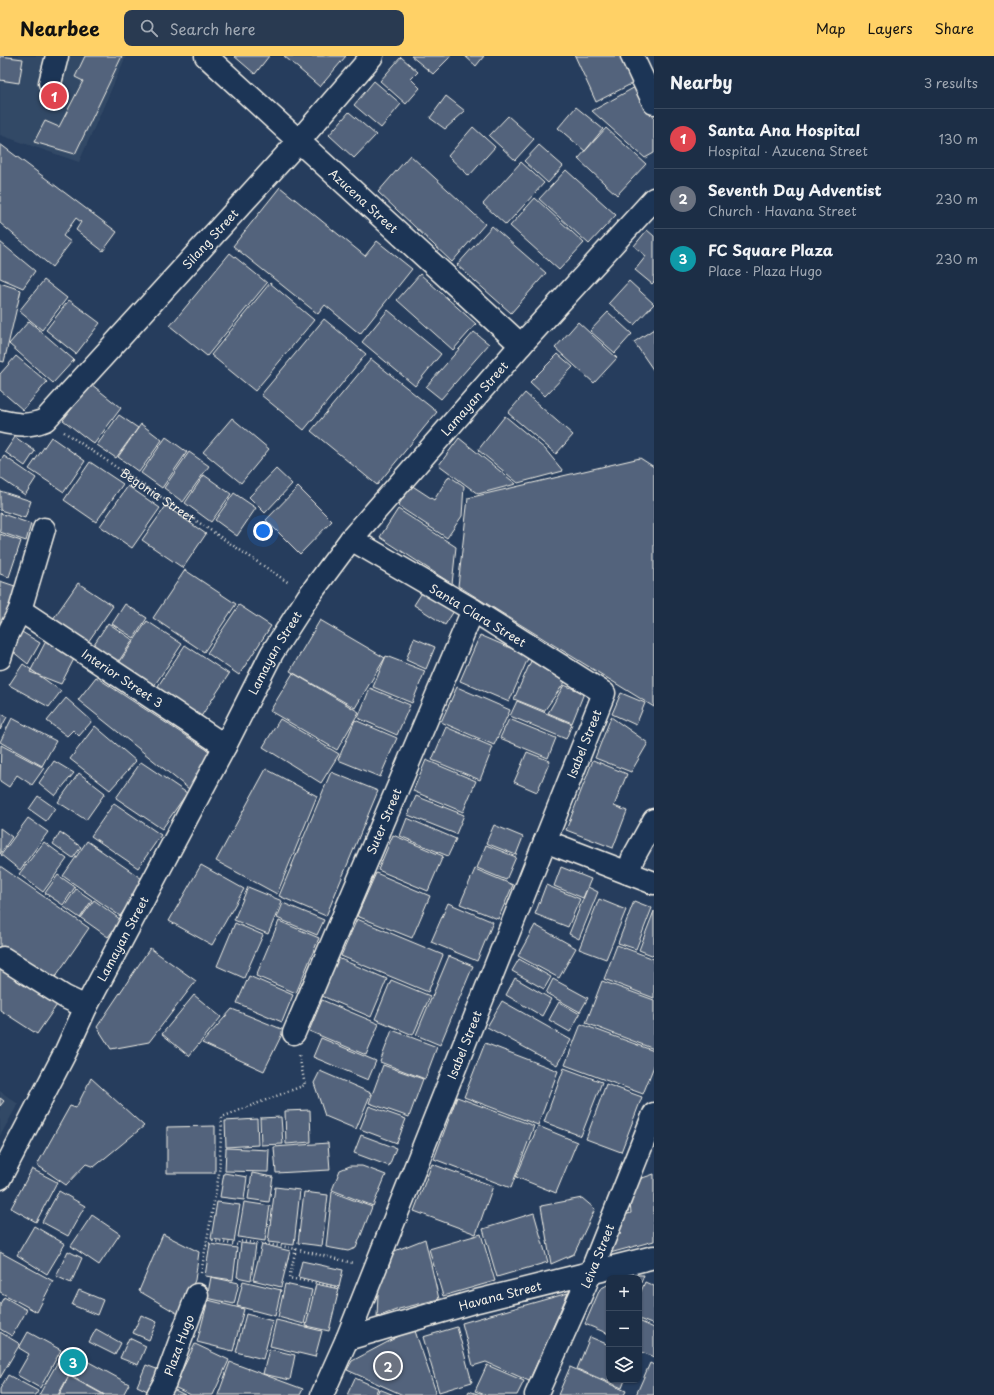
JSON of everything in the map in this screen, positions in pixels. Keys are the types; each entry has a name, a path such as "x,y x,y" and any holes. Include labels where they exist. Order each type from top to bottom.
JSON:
{"street":[{"path":"50,83 57,56"},
{"name":"Azucena Street","path":"206,56 521,345"},
{"name":"Silang Street","path":"45,420 298,142 372,56"},
{"path":"632,56 654,104"},
{"name":"Lamayan Street","path":"0,1178 66,1051 86,1007 225,746 272,653 308,597 351,539 521,345 654,199"},
{"path":"0,421 18,425 32,425 45,420"},
{"path":"0,658 7,636 20,610 44,529"},
{"name":"Santa Clara Street","path":"351,539 472,610 604,693"},
{"name":"Interior Street 3","path":"20,610 225,746"},
{"name":"Suter Street","path":"294,1033 472,610"},
{"name":"Isabel Street","path":"322,1395 365,1293 604,693"},
{"path":"628,873 633,858 654,820"},
{"path":"545,840 654,883"},
{"path":"3,958 65,997 86,1007"},
{"name":"Leiva Street","path":"536,1395 591,1272 654,1114"},
{"name":"Havana Street","path":"346,1339 477,1301 654,1257"},
{"name":"Plaza Hugo","path":"158,1395 165,1382 197,1295"}],"path":[{"name":"Begonia Street","path":"45,420 308,597"},
{"path":"197,1295 219,1174 222,1117 305,1085 294,1033"},
{"path":"206,1246 213,1241 238,1245 239,1241 296,1249 374,1268"},
{"path":"296,1249 289,1278 365,1293"}],"shaded area":[{"path":"0,56 126,56 79,162 0,135"},
{"path":"0,1091 18,1104 0,1136"}],"building":[{"path":"0,56 23,59 19,83 0,80"},
{"path":"85,56 122,56 75,154 34,142 45,121 59,127 83,81 75,77"},
{"path":"234,56 269,56 255,74"},
{"path":"284,56 346,56 320,87"},
{"path":"411,56 451,56 433,74"},
{"path":"465,56 484,56 476,66"},
{"path":"575,56 621,56 633,83 596,102"},
{"path":"401,57 418,72 411,79 420,88 406,104 380,81"},
{"path":"374,81 401,104 381,128 354,105"},
{"path":"637,86 654,118 654,153 645,158 592,111"},
{"path":"446,96 465,111 445,129 430,118"},
{"path":"576,107 603,129 585,151 558,128"},
{"path":"349,112 376,135 354,158 329,135"},
{"path":"508,116 534,139 515,160 489,136"},
{"path":"473,127 495,147 469,176 448,156"},
{"path":"606,128 646,164 617,195 578,159"},
{"path":"0,144 117,232 103,251 76,230 81,222 76,218 63,236 71,242 52,267 0,223"},
{"path":"539,145 563,166 548,183 524,161"},
{"path":"410,155 485,224 452,262 378,192"},
{"path":"521,162 544,183 506,225 483,204"},
{"path":"566,170 616,215 589,244 539,199"},
{"path":"280,187 365,256 377,241 412,269 360,334 325,305 318,314 233,246"},
{"path":"535,198 584,243 559,270 510,226"},
{"path":"492,226 546,273 511,313 457,265"},
{"path":"647,230 654,236 654,282 652,284 635,270 646,256 634,246"},
{"path":"0,242 35,271 23,288 0,278"},
{"path":"230,253 267,283 207,356 170,326"},
{"path":"420,274 476,324 453,350 397,300"},
{"path":"44,280 67,298 42,330 19,311"},
{"path":"629,281 654,304 634,325 609,303"},
{"path":"0,283 21,290 4,362 0,361"},
{"path":"270,283 314,320 255,391 211,355"},
{"path":"69,300 100,323 76,354 46,330"},
{"path":"388,310 441,354 415,386 362,342"},
{"path":"608,312 632,334 615,353 590,331"},
{"path":"324,319 366,354 304,430 261,395"},
{"path":"29,321 74,360 53,383 9,344"},
{"path":"578,322 617,358 594,383 555,348"},
{"path":"654,329 654,371 634,342"},
{"path":"474,332 489,344 441,399 426,387"},
{"path":"558,354 573,367 545,396 530,382"},
{"path":"16,356 47,382 23,410 0,390 0,374"},
{"path":"371,359 437,412 377,485 311,431"},
{"path":"91,384 121,408 94,444 63,420"},
{"path":"525,393 573,435 556,454 508,413"},
{"path":"119,415 138,428 116,458 97,445"},
{"path":"505,416 545,449 563,471 518,483 478,450"},
{"path":"232,418 269,449 241,483 203,452"},
{"path":"141,424 162,440 139,472 118,457"},
{"path":"15,437 35,451 25,466 5,452"},
{"path":"51,437 85,461 64,492 29,469"},
{"path":"166,437 187,452 162,488 141,473"},
{"path":"459,438 516,484 478,494 439,465"},
{"path":"189,452 209,466 183,502 164,488"},
{"path":"4,456 36,478 25,495 0,478 0,462"},
{"path":"640,458 654,467 654,707 458,586 468,498"},
{"path":"90,462 123,484 96,522 64,500"},
{"path":"276,469 292,484 265,513 249,497"},
{"path":"204,475 231,494 211,522 185,503"},
{"path":"449,476 464,486 462,516 447,538 398,506 411,485 434,500"},
{"path":"128,486 160,508 132,548 100,526"},
{"path":"298,487 332,521 300,554 266,520"},
{"path":"0,491 31,501 25,518 0,510"},
{"path":"234,493 256,508 237,536 215,520"},
{"path":"166,506 206,534 183,568 142,540"},
{"path":"398,509 456,547 452,584 380,537"},
{"path":"0,513 31,524 26,541 0,532"},
{"path":"0,534 21,541 9,577 0,574"},
{"path":"185,570 236,604 204,652 153,618"},
{"path":"0,581 18,587 0,641"},
{"path":"78,583 113,606 88,642 53,619"},
{"path":"423,591 454,611 445,625 414,605"},
{"path":"125,604 147,618 134,638 112,624"},
{"path":"239,605 271,626 239,675 207,653"},
{"path":"320,620 385,658 355,708 290,671"},
{"path":"147,621 182,644 154,686 119,663"},
{"path":"108,623 133,640 117,664 92,647"},
{"path":"17,629 40,643 28,664 6,646"},
{"path":"480,635 529,656 509,702 460,681"},
{"path":"414,638 435,647 426,669 406,660"},
{"path":"47,639 74,659 61,684 30,672"},
{"path":"185,645 229,674 200,718 156,689"},
{"path":"386,656 425,671 412,703 373,687"},
{"path":"531,661 565,682 544,711 514,699"},
{"path":"23,664 61,691 49,707 9,685"},
{"path":"293,673 359,712 337,750 270,711"},
{"path":"96,677 212,753 189,789 78,700"},
{"path":"564,685 584,693 572,723 548,713"},
{"path":"457,687 510,710 494,745 441,722"},
{"path":"370,688 410,705 397,735 358,718"},
{"path":"621,693 645,703 636,725 612,714"},
{"path":"66,698 92,721 79,736 73,730 67,736 47,721"},
{"path":"517,701 572,724 566,739 510,716"},
{"path":"0,713 7,717 0,730"},
{"path":"611,717 648,743 631,772 595,758"},
{"path":"12,718 56,741 42,766 0,742"},
{"path":"280,719 339,754 321,783 263,747"},
{"path":"509,719 556,738 548,758 500,738"},
{"path":"355,720 397,738 380,777 338,760"},
{"path":"95,726 136,761 110,790 70,759"},
{"path":"446,727 493,747 480,780 432,760"},
{"path":"1,745 44,768 32,785 17,775 9,787 0,781"},
{"path":"527,752 550,761 537,792 514,782"},
{"path":"426,760 476,781 463,812 413,791"},
{"path":"593,760 627,774 614,806 627,811 613,848 566,830"},
{"path":"54,761 74,773 55,796 39,783"},
{"path":"141,762 187,793 162,829 116,798"},
{"path":"266,769 317,796 277,894 216,861"},
{"path":"331,772 378,791 326,916 279,896"},
{"path":"79,773 105,793 86,820 58,802"},
{"path":"38,796 55,808 46,821 29,809"},
{"path":"416,796 464,815 456,834 408,815"},
{"path":"114,803 161,835 138,868 91,836"},
{"path":"28,818 48,832 20,870 1,855"},
{"path":"407,818 456,839 448,856 400,836"},
{"path":"494,825 523,837 516,855 486,843"},
{"path":"0,828 12,837 0,854"},
{"path":"60,832 81,847 73,858 53,844"},
{"path":"393,835 443,856 428,891 378,870"},
{"path":"87,841 145,881 120,916 63,876"},
{"path":"44,842 67,859 43,892 19,874"},
{"path":"486,845 516,857 506,880 477,868"},
{"path":"201,865 244,889 212,945 169,921"},
{"path":"0,866 89,928 49,986 0,953"},
{"path":"561,867 591,879 583,898 554,886"},
{"path":"475,869 513,885 498,919 460,904"},
{"path":"376,873 430,896 412,938 357,916"},
{"path":"58,875 75,887 63,905 45,893"},
{"path":"546,885 580,899 568,927 535,914"},
{"path":"248,887 282,901 268,934 234,920"},
{"path":"588,887 598,892 579,939 569,934"},
{"path":"76,889 92,900 80,918 64,907"},
{"path":"599,899 626,910 606,959 579,949"},
{"path":"94,900 121,920 108,937 81,918"},
{"path":"634,901 652,908 636,949 618,943"},
{"path":"283,903 324,920 317,935 277,918"},
{"path":"448,903 493,922 477,961 431,942"},
{"path":"654,911 654,956 639,950"},
{"path":"357,919 443,955 428,992 341,956"},
{"path":"279,921 319,938 296,993 256,976"},
{"path":"235,923 263,935 244,978 217,966"},
{"path":"535,925 576,948 559,978 518,956"},
{"path":"617,945 654,959 654,998 604,979"},
{"path":"150,948 196,981 149,1042 111,1049 97,1027"},
{"path":"449,956 473,966 440,1045 416,1035"},
{"path":"338,958 387,979 371,1017 322,996"},
{"path":"519,959 551,977 544,989 512,971"},
{"path":"0,966 61,999 37,1034 0,1010"},
{"path":"249,976 293,995 282,1022 237,1003"},
{"path":"515,978 551,999 542,1016 506,995"},
{"path":"553,979 588,998 580,1012 546,993"},
{"path":"391,980 430,996 413,1035 375,1019"},
{"path":"602,981 654,1000 654,1049 586,1023"},
{"path":"194,995 221,1017 189,1056 162,1034"},
{"path":"322,1000 379,1024 366,1055 309,1031"},
{"path":"502,1001 571,1040 557,1065 487,1027"},
{"path":"559,1002 580,1014 570,1032 549,1020"},
{"path":"232,1009 284,1030 264,1071 202,1043"},
{"path":"581,1024 654,1051 654,1066 643,1094 565,1065"},
{"path":"392,1030 437,1047 425,1079 380,1062"},
{"path":"321,1038 376,1061 368,1080 313,1057"},
{"path":"485,1043 558,1071 538,1125 464,1097"},
{"path":"383,1065 423,1079 409,1117 369,1103"},
{"path":"564,1068 602,1082 581,1136 544,1122"},
{"path":"320,1071 371,1093 356,1129 325,1116 314,1083"},
{"path":"91,1078 144,1126 94,1167 86,1164 66,1185 37,1165 70,1106 76,1108"},
{"path":"606,1084 642,1097 621,1152 586,1139"},
{"path":"457,1097 534,1126 511,1188 434,1159"},
{"path":"0,1098 4,1101 0,1106"},
{"path":"369,1106 406,1119 397,1143 360,1129"},
{"path":"310,1110 311,1142 286,1144 285,1111"},
{"path":"281,1117 283,1144 261,1145 260,1118"},
{"path":"257,1119 258,1145 226,1147 225,1121"},
{"path":"215,1126 215,1173 167,1173 167,1127"},
{"path":"538,1126 577,1142 556,1193 516,1177"},
{"path":"361,1135 396,1148 389,1166 354,1153"},
{"path":"328,1143 330,1170 276,1173 274,1147"},
{"path":"226,1148 269,1150 268,1172 225,1171"},
{"path":"432,1164 493,1186 476,1234 414,1211"},
{"path":"350,1166 362,1166 386,1175 373,1206 332,1190 340,1170"},
{"path":"32,1169 57,1182 36,1222 11,1208"},
{"path":"224,1173 247,1177 244,1200 220,1197"},
{"path":"252,1173 273,1177 269,1202 248,1199"},
{"path":"654,1174 654,1241 610,1253 610,1238 621,1234 617,1217 631,1213 628,1183"},
{"path":"275,1187 300,1190 294,1245 268,1242"},
{"path":"59,1191 85,1206 68,1236 42,1222"},
{"path":"304,1192 328,1195 322,1246 298,1243"},
{"path":"332,1192 372,1207 356,1248 348,1251 326,1247"},
{"path":"582,1198 595,1209 574,1254 551,1264 541,1206"},
{"path":"217,1202 240,1205 234,1242 211,1239"},
{"path":"244,1202 270,1206 265,1241 238,1237"},
{"path":"534,1213 548,1262 497,1277 483,1229"},
{"path":"92,1215 120,1234 99,1265 71,1246"},
{"path":"34,1226 65,1244 47,1274 17,1255"},
{"path":"163,1234 199,1252 195,1280 180,1315 139,1291"},
{"path":"481,1234 495,1281 443,1296 429,1249"},
{"path":"425,1239 439,1299 399,1309 377,1317 379,1271 389,1267 392,1252"},
{"path":"241,1243 256,1245 251,1280 237,1277"},
{"path":"210,1244 237,1248 233,1280 205,1276"},
{"path":"262,1244 290,1251 281,1287 253,1280"},
{"path":"68,1251 82,1258 71,1283 56,1276"},
{"path":"0,1252 53,1281 37,1312 0,1292"},
{"path":"302,1261 343,1270 339,1287 298,1277"},
{"path":"211,1277 239,1283 234,1304 207,1298"},
{"path":"243,1281 281,1290 275,1316 237,1306"},
{"path":"645,1282 654,1286 654,1325 642,1320 642,1289"},
{"path":"285,1284 312,1290 304,1324 278,1317"},
{"path":"316,1284 339,1289 329,1331 306,1326"},
{"path":"606,1286 606,1333 585,1324 600,1289"},
{"path":"79,1290 103,1300 97,1315 72,1305"},
{"path":"568,1293 529,1381 486,1362 473,1366 462,1323"},
{"path":"4,1297 27,1310 12,1336 0,1329 0,1304"},
{"path":"208,1300 244,1309 233,1351 197,1342"},
{"path":"246,1314 273,1321 263,1359 236,1352"},
{"path":"141,1315 157,1322 149,1340 133,1333"},
{"path":"276,1320 322,1331 315,1357 270,1346"},
{"path":"642,1322 654,1328 654,1357 642,1352"},
{"path":"457,1327 472,1382 439,1392 423,1337"},
{"path":"414,1328 436,1392 434,1395 403,1395 347,1370 352,1361"},
{"path":"96,1329 121,1343 115,1355 89,1342"},
{"path":"0,1332 20,1344 0,1378"},
{"path":"28,1332 61,1350 40,1388 17,1375 29,1354 19,1348"},
{"path":"590,1337 606,1344 606,1381 577,1369"},
{"path":"129,1338 146,1346 138,1365 120,1358"},
{"path":"195,1344 229,1360 213,1395 191,1395 174,1387"},
{"path":"65,1349 129,1384 123,1395 105,1395 69,1375 58,1395 39,1395"},
{"path":"269,1349 295,1355 290,1380 263,1374"},
{"path":"230,1362 303,1389 300,1395 218,1395"},
{"path":"650,1363 654,1365 654,1395 636,1395"},
{"path":"146,1365 167,1373 156,1395 137,1386"},
{"path":"487,1365 524,1381 517,1395 485,1395 475,1391"},
{"path":"570,1367 626,1391 624,1395 558,1395"},
{"path":"8,1375 38,1391 36,1395 0,1395 0,1389"},
{"path":"69,1376 104,1395 59,1395"},
{"path":"355,1378 378,1388 375,1395 347,1395"},
{"path":"610,1383 624,1383 622,1388"},
{"path":"171,1388 185,1395 168,1395"},
{"path":"379,1389 394,1395 377,1395"},
{"path":"469,1391 480,1395 467,1395"}],"place":[{"name":"Santa Ana Hospital","path":"54,96"},
{"name":"FC Square Plaza","path":"73,1362"},
{"name":"Seventh Day Adventist","path":"388,1366"}]}
